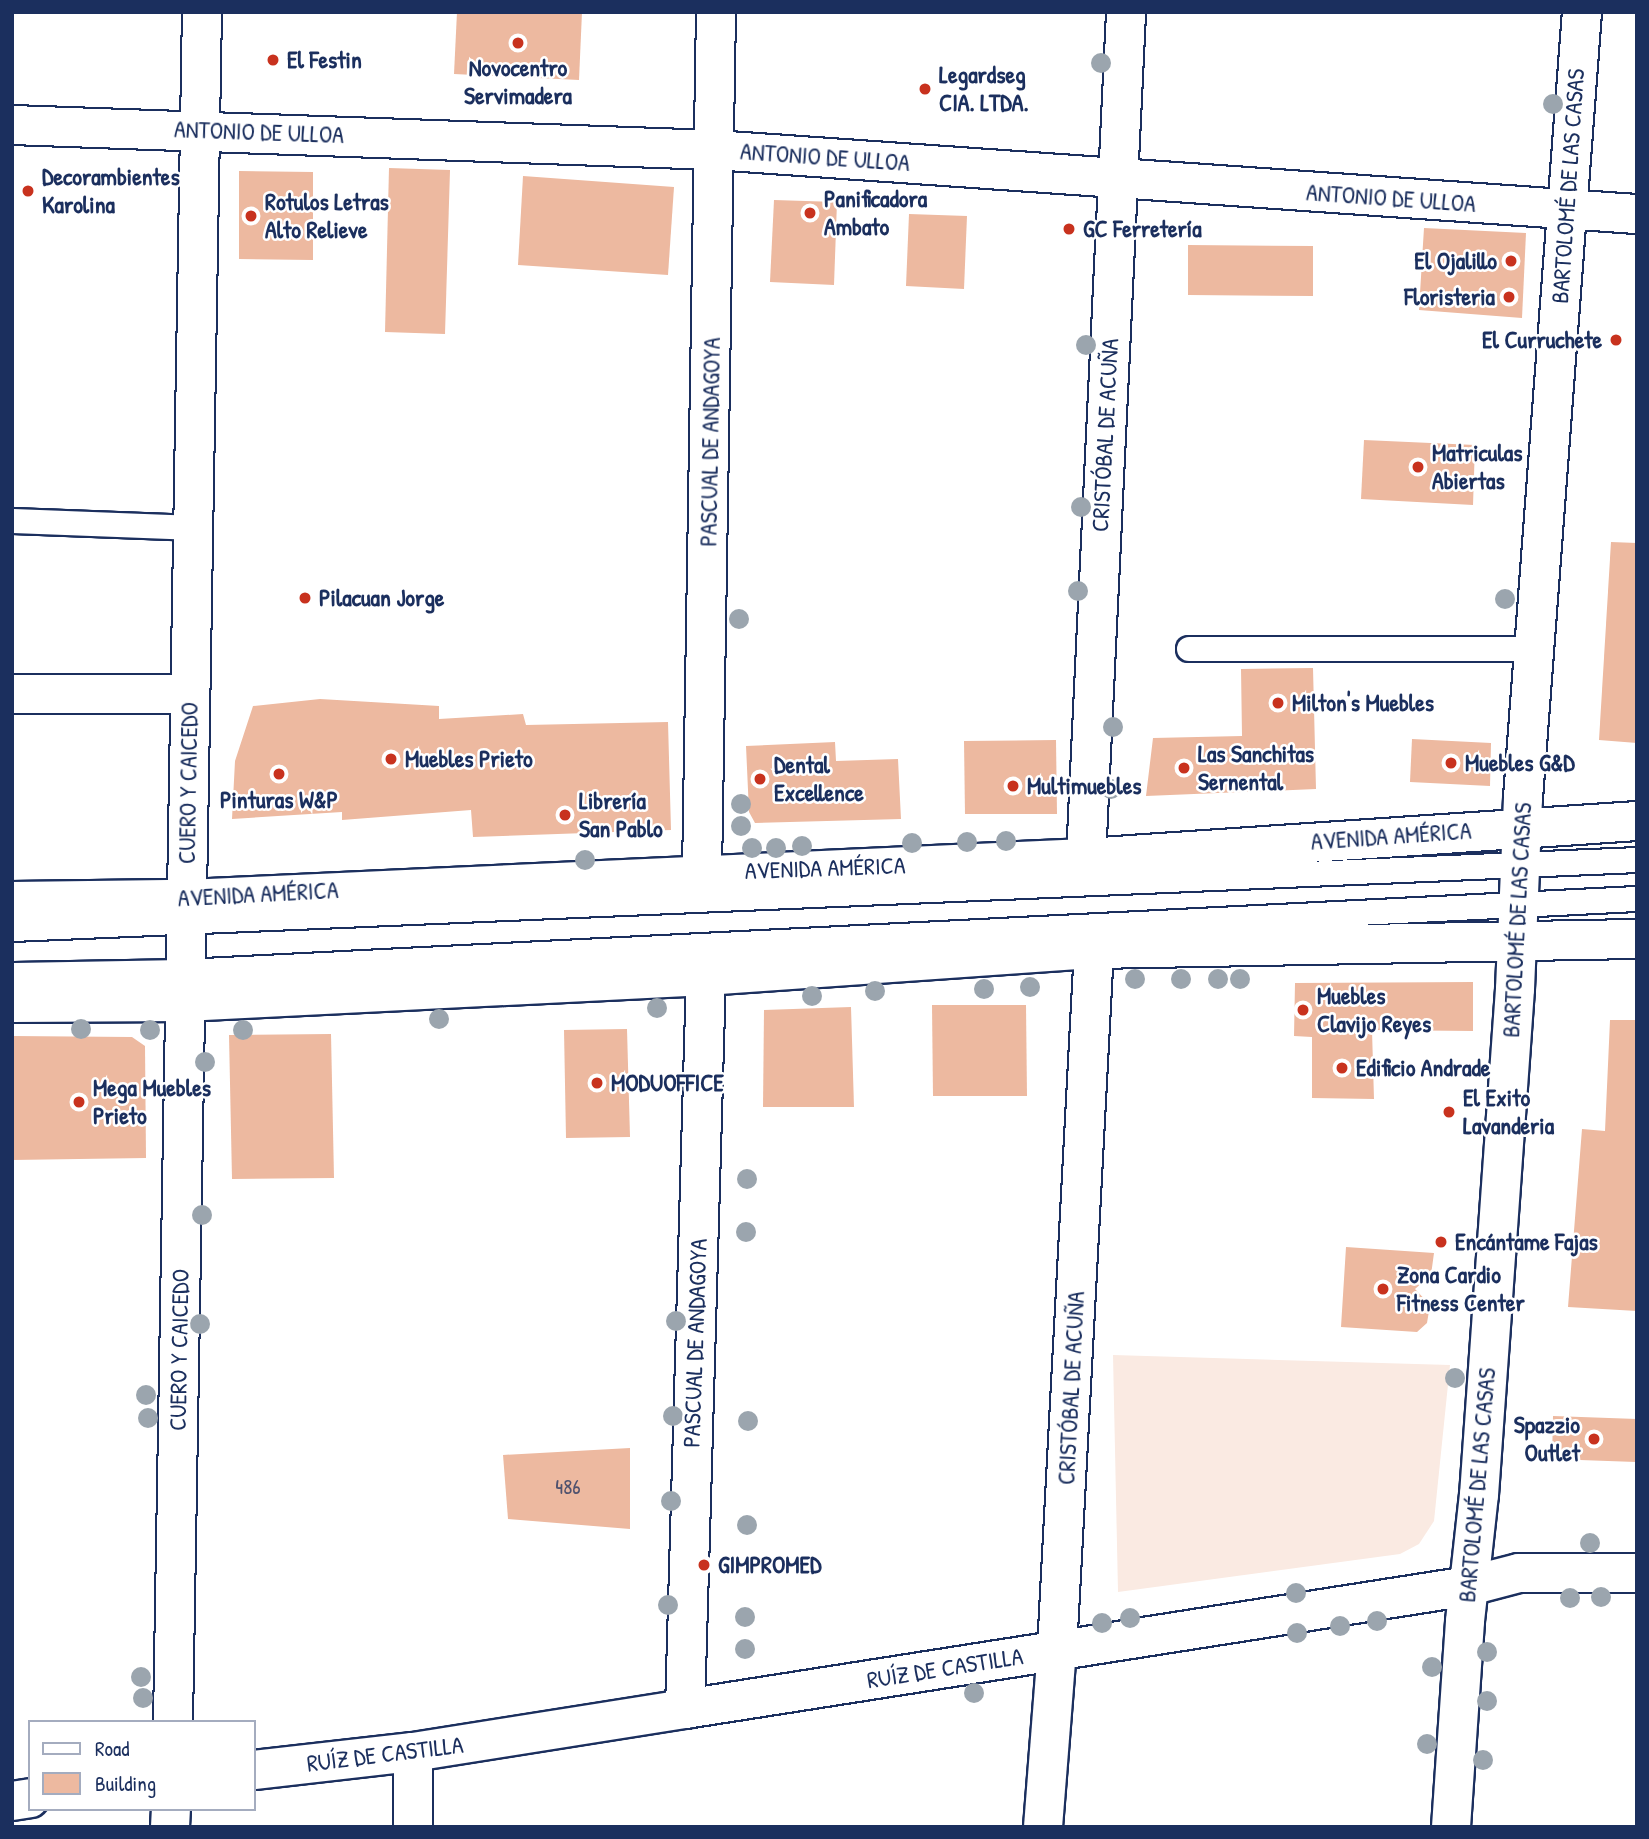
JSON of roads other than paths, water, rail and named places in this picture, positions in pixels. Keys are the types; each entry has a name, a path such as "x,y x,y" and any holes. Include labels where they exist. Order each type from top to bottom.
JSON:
{"street":[{"name":"CUERO Y CAICEDO","path":"173,1720 191,528 202,12"},
{"name":"PASCUAL DE ANDAGOYA","path":"702,873 716,12"},
{"name":"CRISTÓBAL DE ACUÑA","path":"1086,858 1126,12"},
{"name":"BARTOLOMÉ DE LAS CASAS","path":"1451,1827 1518,944 1521,845 1534,649 1582,12"},
{"name":"ANTONIO DE ULLOA","path":"12,125 200,129 714,150 1637,214"},
{"path":"12,694 189,694"},
{"name":"AVENIDA AMÉRICA","path":"12,901 186,911 702,873 1521,845 1637,821"},
{"path":"12,1003 184,987 706,976 1094,949 1518,944 1637,939"},
{"name":"CRISTÓBAL DE ACUÑA","path":"1043,1827 1057,1650 1094,949"},
{"name":"PASCUAL DE ANDAGOYA","path":"685,1709 706,976"},
{"name":"RUÍZ DE CASTILLA","path":"256,1770 413,1752 1469,1586 1519,1573 1637,1573"},
{"path":"413,1752 414,1827"}],"lane":[{"path":"12,521 191,528"},
{"path":"1189,649 1534,649"},
{"path":"12,929 186,911 1521,845 1637,860"},
{"path":"12,975 184,987 1519,903 1637,899"}],"place":[{"name":"Novocentro Servimadera","path":"518,43"},
{"name":"El Festin","path":"273,60"},
{"name":"Legardseg CIA. LTDA.","path":"925,89"},
{"name":"Decorambientes Karolina","path":"28,191"},
{"name":"Panificadora Ambato","path":"810,213"},
{"name":"Rotulos Letras Alto Relieve","path":"251,216"},
{"name":"GC Ferretería","path":"1069,229"},
{"name":"El Ojalillo","path":"1511,261"},
{"name":"Floristeria","path":"1509,297"},
{"name":"El Curruchete","path":"1616,340"},
{"name":"Matriculas Abiertas","path":"1418,467"},
{"name":"Pilacuan Jorge","path":"305,598"},
{"name":"Milton's Muebles","path":"1278,703"},
{"name":"Muebles Prieto","path":"391,759"},
{"name":"Muebles G&D","path":"1451,763"},
{"name":"Las Sanchitas Sernental","path":"1184,768"},
{"name":"Pinturas W&P","path":"279,774"},
{"name":"Dental Excellence","path":"760,779"},
{"name":"Multimuebles","path":"1013,786"},
{"name":"Librería San Pablo","path":"565,815"},
{"name":"Muebles Clavijo Reyes","path":"1303,1010"},
{"name":"Edificio Andrade","path":"1342,1068"},
{"name":"MODUOFFICE","path":"597,1083"},
{"name":"Mega Muebles Prieto","path":"79,1102"},
{"name":"El Exito Lavanderia","path":"1449,1112"},
{"name":"Encántame Fajas","path":"1441,1242"},
{"name":"Zona Cardio Fitness Center","path":"1383,1289"},
{"name":"Spazzio Outlet","path":"1594,1439"},
{"name":"GIMPROMED","path":"704,1565"}]}
